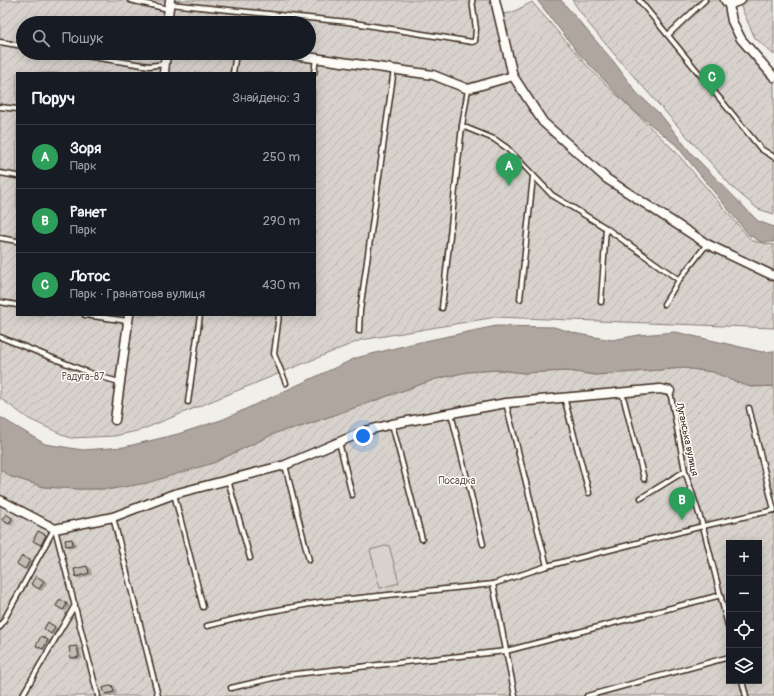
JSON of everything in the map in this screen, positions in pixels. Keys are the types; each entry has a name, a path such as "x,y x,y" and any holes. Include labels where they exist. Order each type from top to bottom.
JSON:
{"street":[{"path":"495,0 513,76 542,122 606,179 707,244 774,276"},
{"path":"741,0 727,2 732,21 741,39 774,76"},
{"path":"168,16 169,4"},
{"path":"316,58 433,75 468,89 513,76"},
{"path":"164,72 165,60"},
{"path":"115,420 128,318"},
{"path":"0,501 55,529 112,517 174,494 228,479 285,466 364,431 392,424 506,403 622,392 660,389 670,390"}],"lane":[{"path":"130,0 288,16"},
{"path":"316,19 348,22 472,42 475,41 476,29 472,0"},
{"path":"639,0 762,149 774,157"},
{"path":"668,35 705,0"},
{"path":"0,42 16,45"},
{"path":"111,60 149,66 165,64"},
{"path":"234,72 235,60"},
{"path":"314,72 316,60"},
{"path":"359,331 360,311 394,69"},
{"path":"442,308 462,126 468,89"},
{"path":"0,107 16,109"},
{"path":"462,126 494,139 507,148 552,195 606,228 679,280"},
{"path":"0,173 16,176"},
{"path":"520,299 534,177"},
{"path":"601,302 606,228"},
{"path":"0,238 16,241"},
{"path":"664,304 679,280 707,244"},
{"path":"0,302 16,305"},
{"path":"99,316 128,318"},
{"path":"188,402 200,316"},
{"path":"279,316 274,354 286,383"},
{"path":"0,337 95,375 119,382"},
{"name":"Луганська вулиця","path":"670,390 685,471 703,526 726,617"},
{"path":"622,392 644,479"},
{"path":"564,397 589,493"},
{"path":"506,403 547,566"},
{"path":"207,626 261,613 321,602 493,584 547,566 703,526 774,510 749,408"},
{"path":"451,412 483,544"},
{"path":"392,424 422,539"},
{"path":"339,442 352,495"},
{"path":"285,466 309,560"},
{"path":"641,498 685,471"},
{"path":"228,479 250,558"},
{"path":"174,494 203,608"},
{"path":"112,517 158,696"},
{"path":"55,529 98,696"},
{"path":"0,627 55,529"},
{"path":"493,584 515,696"},
{"path":"231,688 286,675 506,651 721,596"},
{"path":"22,696 75,605"},
{"path":"587,696 726,658"},
{"path":"743,684 746,696"}],"green space":[{"name":"Радуга-87","path":"0,0 498,0 500,14 511,13 532,2 589,68 675,151 752,241 774,245 774,328 496,317 361,340 141,430 115,436 70,438 29,419 0,398"},
{"path":"572,0 720,0 742,35 774,74 774,214 758,209 733,188 620,61 588,23"},
{"path":"748,0 774,0 774,55 755,38 740,5"},
{"name":"Посадка","path":"684,368 713,372 751,387 774,386 774,696 0,696 0,469 9,476 44,487 112,489 213,463 278,432 303,426 436,379 467,372 498,370 524,373 568,371 596,375"},
{"path":"389,545 399,583 380,588 370,550"}],"shaded area":[{"path":"537,0 561,0 614,62 636,92 661,115 691,153 758,221 774,227 774,242 761,242 749,235 676,145 633,110 579,54"},
{"path":"496,326 554,327 578,334 612,340 639,335 676,332 762,352 774,351 774,386 751,387 713,372 684,368 596,375 568,371 524,373 498,370 467,372 436,379 303,426 278,432 213,463 147,483 112,489 44,487 9,476 0,469 0,417 45,444 83,450 124,447 178,434 224,419 356,358 411,344"}],"building":[{"path":"6,514 12,518 9,524 2,520"},
{"path":"38,531 46,535 41,545 33,541"},
{"path":"72,539 73,545 66,546 65,540"},
{"path":"22,556 30,560 25,569 17,564"},
{"path":"87,566 89,573 76,577 74,569"},
{"path":"36,576 44,581 39,589 31,584"},
{"path":"60,599 67,604 63,610 56,606"},
{"path":"48,622 55,627 51,634 44,629"},
{"path":"41,636 48,640 43,649 36,646"},
{"path":"77,646 79,657 71,658 69,647"},
{"path":"112,685 114,692 105,694 103,688"}],"place":[{"name":"Лотос","path":"712,97"},
{"name":"Зоря","path":"509,186"},
{"name":"Ранет","path":"682,520"}]}
